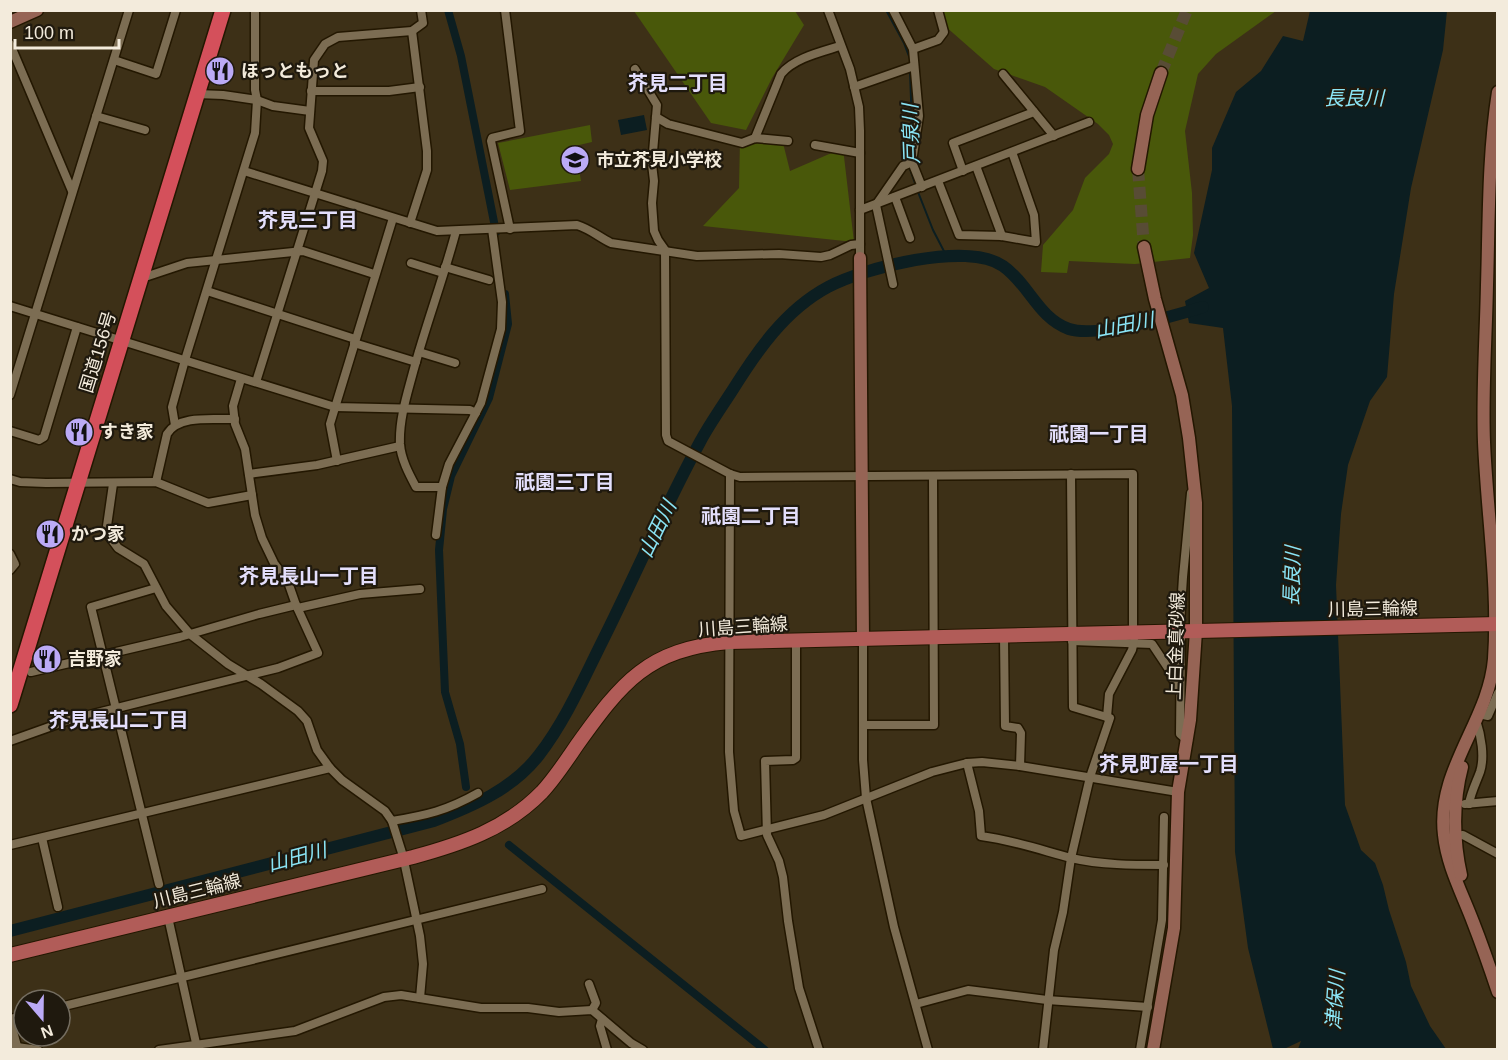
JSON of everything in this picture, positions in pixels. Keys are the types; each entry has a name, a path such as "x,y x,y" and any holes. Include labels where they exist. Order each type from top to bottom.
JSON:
{"highway":[{"name":"国道156号","path":"10,705 223,10"}],"main road":[{"name":"川島三輪線","path":"10,955 453,846 478,836 499,826 541,793 597,718 632,677 650,664 672,654 702,645 729,642 1004,636 1072,638 1210,630 1497,624"}],"street":[{"path":"10,22 37,10"},
{"path":"10,395 129,10"},
{"path":"114,60 156,74 176,10"},
{"path":"175,425 172,407 256,126 255,10"},
{"path":"256,382 322,171 323,161 309,128 314,60 325,44 338,37 412,31 423,23 422,10"},
{"path":"505,10 520,132 492,138 491,141 510,229"},
{"path":"828,10 859,107 863,760 866,798 894,927 928,1050"},
{"path":"892,281 876,205 909,163 919,116 913,49 893,10"},
{"path":"913,49 939,40 944,33 939,10"},
{"path":"410,223 427,170 420,87 412,31"},
{"path":"10,44 72,191"},
{"path":"755,138 785,68 815,54 840,46"},
{"path":"854,87 914,66"},
{"path":"635,69 657,105 652,164 654,231 665,250 666,435 668,441 740,477 1132,474 1133,625"},
{"path":"1138,169 1147,116 1161,72"},
{"path":"1003,74 1053,136"},
{"path":"311,91 389,91 420,87"},
{"path":"197,94 224,95 257,100 273,106 310,111"},
{"path":"1497,101 1488,204 1492,282 1484,441 1497,624 1490,682 1450,803 1444,835 1450,864 1474,923 1497,992"},
{"path":"963,171 953,143 1034,112"},
{"path":"96,116 145,130"},
{"path":"656,117 668,124 725,140 742,143 755,138 788,141"},
{"path":"860,210 1089,122"},
{"path":"815,145 860,153"},
{"path":"938,181 959,235 1002,236 1036,242 1034,215 1012,152"},
{"path":"909,163 918,188"},
{"path":"976,166 1002,236"},
{"path":"244,171 437,231 577,225 589,229 611,243 696,256 779,254 821,257 851,245 860,244"},
{"path":"896,197 909,238"},
{"path":"337,461 330,424 393,218"},
{"path":"436,536 442,487 449,464 484,393 503,319 492,230"},
{"path":"442,487 416,487 400,447 403,409 456,231"},
{"name":"上白金真砂線","path":"1144,247 1155,299 1182,395 1196,503 1196,631 1188,741 1178,792 1174,928 1153,1050"},
{"path":"142,276 187,263 303,251 374,274"},
{"path":"411,263 489,280"},
{"path":"207,291 416,362"},
{"path":"10,306 335,406 470,410 476,413"},
{"path":"10,431 39,440 44,437 77,327"},
{"path":"419,352 455,363"},
{"path":"10,741 49,726 247,677 318,653 288,582 274,563 262,538 255,515 245,450 232,406 241,378"},
{"path":"156,482 167,434 175,425 202,420 235,420"},
{"path":"249,474 337,461 400,447"},
{"path":"1180,624 1182,577 1193,468"},
{"path":"730,474 729,752 734,811 741,836 813,818 932,772 967,763 982,762 1020,766 1178,792"},
{"path":"1071,474 1073,707 1107,717"},
{"path":"864,725 934,725 933,476"},
{"path":"10,479 20,482 112,484 156,482 208,503 252,495"},
{"path":"112,484 107,526 109,536 118,548 144,564 166,606 190,634 302,716 307,721 317,750 330,768 342,780 386,811 393,823 403,858 417,920 423,964 420,998"},
{"path":"10,554 15,564 10,570"},
{"path":"156,588 92,607 159,884"},
{"path":"31,672 297,607 360,594 420,589"},
{"path":"1004,636 1005,726 1018,728 1021,733 1020,766"},
{"path":"1072,638 1152,644 1176,686 1180,687"},
{"path":"1180,639 1180,734 1188,741"},
{"path":"796,641 796,758 765,761 767,829 783,877 799,988 819,1050"},
{"path":"1043,1050 1047,1000 1071,858 1089,777 1110,718 1107,717 1109,694 1134,643"},
{"path":"1476,720 1488,716 1497,693"},
{"path":"1469,804 1470,795 1481,767 1481,735 1476,720"},
{"path":"967,763 979,811 981,836 1028,845 1071,858 1123,864 1164,865"},
{"path":"10,845 330,768"},
{"path":"393,823 434,814 478,793"},
{"path":"1450,803 1469,804 1497,801"},
{"path":"1450,803 1458,861 1474,923"},
{"path":"1140,1050 1162,920 1164,817"},
{"path":"1456,836 1463,835 1497,854"},
{"path":"42,838 57,907"},
{"path":"72,1004 542,889"},
{"path":"168,917 196,1043"},
{"path":"589,984 596,1003 592,1010"},
{"path":"916,1004 968,990 1047,1000 1148,1007"},
{"path":"159,1050 295,1030 384,997 401,995 481,1008 528,1008 559,1012 592,1010 631,1043 643,1050"},
{"path":"602,1019 600,1026 607,1050"}],"green space":[{"path":"634,11 795,11 804,25 772,78 746,130 711,123"},
{"path":"939,11 1276,11 1216,54 1198,74 1185,131 1192,193 1193,235 1190,258 1135,264 1069,261 1067,273 1041,272 1043,245 1073,210 1085,178 1109,154 1113,144 1109,135 1098,124 1045,87 994,69 945,26"},
{"path":"590,125 592,142 575,146 581,181 510,190 498,143"},
{"path":"740,140 783,143 790,171 843,148 854,242 703,226 739,188"}],"water":[{"path":"1310,11 1447,11 1443,50 1411,188 1394,294 1387,377 1370,401 1348,465 1341,514 1336,585 1345,805 1361,850 1375,863 1406,962 1411,986 1430,1026 1446,1049 1298,1049 1301,1041 1284,1049 1273,1049 1248,948 1235,852 1232,406 1223,328 1189,323 1185,301 1209,288 1194,253 1212,170 1212,148 1236,92 1261,71 1283,36 1303,41"},
{"path":"644,115 647,130 621,135 618,120"}],"waterway":[{"path":"448,10 461,56 496,232"},
{"name":"戸泉川","path":"886,10 910,59"},
{"name":"戸泉川","path":"909,158 912,126 910,71"},
{"name":"戸泉川","path":"909,166 916,186"},
{"name":"戸泉川","path":"918,192 947,257"},
{"name":"山田川","path":"10,931 434,821 478,802 517,778 549,742 582,684 675,491 711,423 752,361 785,319 798,307 828,287 889,265 915,260 965,256 987,259 1003,266 1012,273 1049,317 1069,329 1097,331 1116,328 1203,307"},
{"path":"466,787 460,744 445,692 439,550 443,509 451,476 489,398 508,324 505,294"},
{"path":"509,845 765,1050"}],"tunnel":[{"path":"1161,73 1187,10"},
{"path":"1138,169 1144,247"}],"place":[{"name":"ほっともっと","path":"220,71"},
{"name":"市立芥見小学校","path":"575,160"},
{"name":"すき家","path":"79,432"},
{"name":"かつ家","path":"50,534"},
{"name":"吉野家","path":"47,659"}],"district":[{"name":"芥見二丁目","path":"678,83"},
{"name":"芥見三丁目","path":"308,220"},
{"name":"祇園一丁目","path":"1099,434"},
{"name":"祇園三丁目","path":"565,482"},
{"name":"祇園二丁目","path":"751,516"},
{"name":"芥見長山一丁目","path":"309,576"},
{"name":"芥見長山二丁目","path":"119,720"},
{"name":"芥見町屋一丁目","path":"1169,764"}],"water label":[{"name":"長良川","path":"1354,98"},
{"name":"長良川","path":"1292,576"},
{"name":"津保川","path":"1335,1000"}]}
